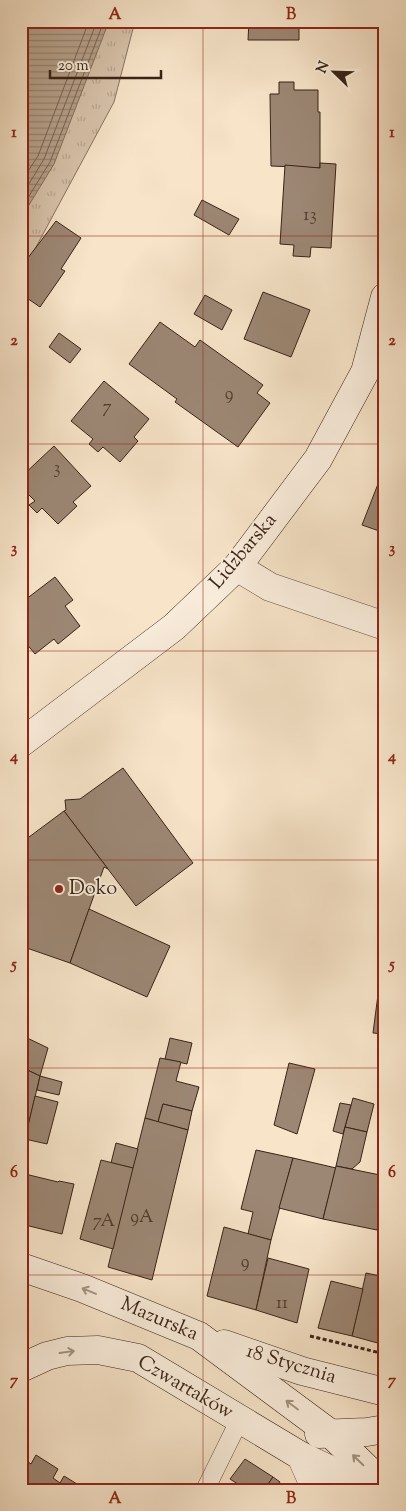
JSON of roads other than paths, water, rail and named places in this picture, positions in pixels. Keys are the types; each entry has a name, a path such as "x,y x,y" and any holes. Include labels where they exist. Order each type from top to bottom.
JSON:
{"main road":[{"name":"Lidzbarska","path":"21,743 174,627 237,568 318,459 365,372 385,298"},
{"path":"237,568 270,587 385,626"},
{"name":"Mazurska","path":"21,1267 82,1288 199,1336 331,1434 385,1486"},
{"name":"18 Stycznia","path":"199,1336 302,1371 385,1392"},
{"name":"Czwartaków","path":"21,1368 47,1356 67,1350 98,1350 138,1358 302,1456 373,1490"},
{"name":"Czwartaków","path":"250,1426 331,1434"},
{"path":"331,1434 385,1429"},
{"path":"302,1456 316,1490"}],"lane":[{"path":"205,1490 250,1426"}],"water":[{"path":"21,21 109,21 54,164 21,218"}],"place":[{"name":"Doko","path":"59,889"}]}
